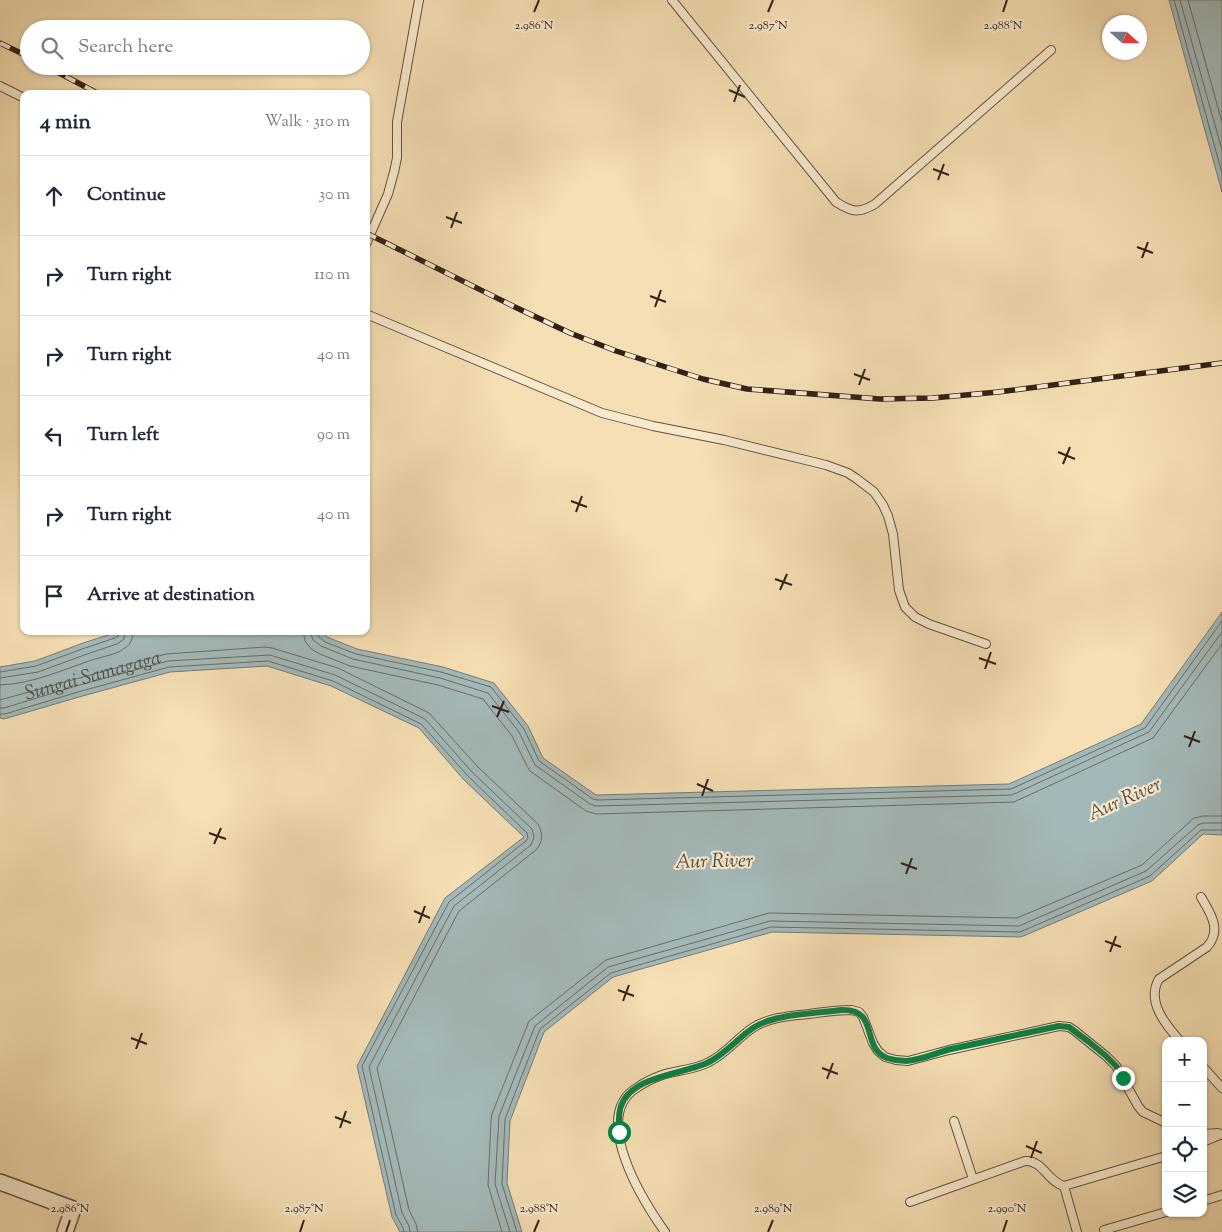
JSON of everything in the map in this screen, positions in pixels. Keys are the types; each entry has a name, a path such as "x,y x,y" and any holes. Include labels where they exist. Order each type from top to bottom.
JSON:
{"street":[{"path":"0,1182 73,1209 65,1232"}],"lane":[{"path":"370,235 388,194 394,172 397,122 419,0"},
{"path":"672,0 836,202 847,209 856,211 866,209 875,204 1051,50"},
{"path":"0,86 20,96"},
{"path":"370,316 602,413 826,464 848,473 874,492 888,516 893,534 899,590 905,607 915,617 929,624 986,644"},
{"path":"1177,1037 1164,1021 1157,1007 1154,996 1155,986 1159,979 1213,942 1216,926 1201,897"},
{"path":"664,1232 648,1208 622,1150 618,1119 621,1105 628,1094 636,1087 662,1075 709,1062 753,1027 766,1021 790,1016 851,1010 859,1012 878,1052 885,1057 902,1061 1064,1026 1075,1031 1106,1056 1116,1066 1143,1112 1162,1121"},
{"path":"1207,1071 1222,1088"},
{"path":"954,1122 974,1179"},
{"path":"1207,1134 1222,1134"},
{"path":"1207,1140 1222,1134"},
{"path":"910,1202 1029,1161 1039,1165 1058,1183 1064,1186 1162,1157"},
{"path":"1064,1186 1077,1232"},
{"path":"1207,1200 1222,1195"},
{"path":"1104,1230 1162,1213"}],"water":[{"path":"1169,0 1222,0 1222,192"},
{"path":"1222,612 1222,835 1203,834 1152,881 1021,937 772,932 613,977 544,1032 510,1121 507,1183 522,1232 400,1232 392,1217 357,1066 445,898 524,837 464,780 419,728 331,686 267,666 170,672 4,719 0,718 0,667 35,661 108,635 324,635 357,649 443,667 494,683 528,726 543,758 596,795 1009,784 1141,724"}],"railway":[{"path":"0,43 20,53"},
{"path":"63,75 91,90"},
{"path":"370,235 570,333 616,351 703,379 747,389 880,399 933,398 998,392 1222,363"}],"route":[{"path":"619,1132 618,1119 621,1105 628,1094 636,1087 662,1075 709,1062 753,1027 766,1021 842,1010 859,1012 878,1052 885,1057 908,1061 1059,1026 1069,1027 1106,1056 1116,1066 1123,1078"}],"water label":[{"name":"Sungai Samagaga","path":"92,672"},
{"name":"Aur River","path":"1124,798"},
{"name":"Aur River","path":"714,860"}]}
